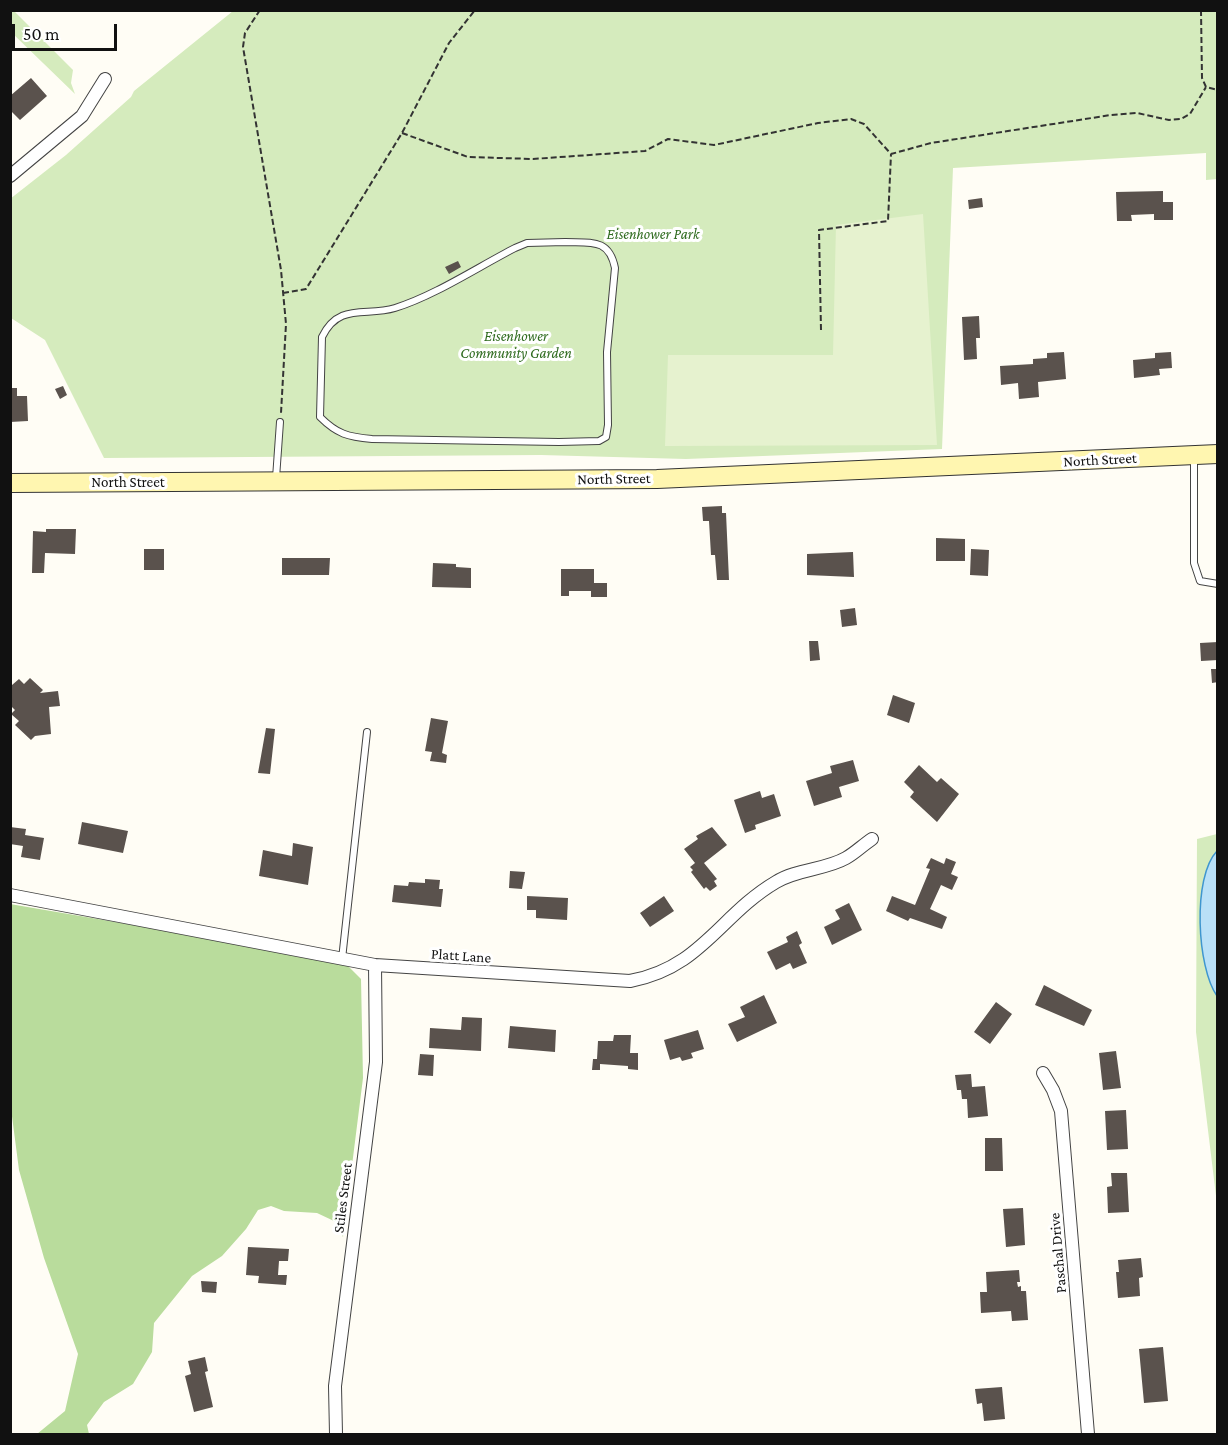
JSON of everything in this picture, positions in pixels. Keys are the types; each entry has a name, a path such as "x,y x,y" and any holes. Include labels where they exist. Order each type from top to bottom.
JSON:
{"main road":[{"name":"North Street","path":"10,483 657,479 1218,454"}],"street":[{"path":"10,176 82,116 105,79"},
{"name":"Platt Lane","path":"10,895 375,965 613,982 649,978 663,973 690,957 756,896 774,883 791,874 845,859 872,839"},
{"name":"Stiles Street","path":"336,1434 336,1377 376,1062 375,965"},
{"name":"Paschal Drive","path":"1042,1073 1053,1090 1061,1111 1088,1434"}],"lane":[{"path":"527,243 596,243 605,246 612,255 614,284 607,352 608,425 606,437 599,441 345,437 334,431 320,417 321,362 322,337 328,326 342,315 396,308 527,243"},
{"path":"276,481 280,422"},
{"path":"1194,455 1194,563 1200,581 1218,584"},
{"path":"342,960 367,732"}],"path":[{"path":"260,10 245,33 243,47 277,238 283,293 286,347 280,422"},
{"path":"283,293 306,289 402,133 444,52 475,10"},
{"path":"1201,10 1202,78 1206,87"},
{"path":"891,154 931,143 1111,115 1137,113 1169,120 1181,119 1190,114 1206,87"},
{"path":"1206,87 1218,90"},
{"path":"402,133 468,157 533,159 645,151 668,139 714,145 818,123 851,119 864,124 891,154 888,221 819,230 821,330"}],"green space":[{"path":"10,11 14,11 73,70 71,83 75,94 11,32"},
{"name":"Eisenhower Park","path":"233,11 1217,11 1217,179 1206,180 1206,153 953,168 942,449 686,459 541,455 104,458 45,340 11,318 10,199 66,155 131,97 134,91"},
{"path":"923,214 937,445 665,446 668,355 833,355 836,225"},
{"path":"1217,834 1217,1204 1196,1032 1197,839"},
{"path":"10,904 343,961 361,979 363,1078 343,1237 334,1221 317,1213 284,1211 271,1206 258,1210 246,1229 222,1256 192,1276 154,1323 152,1352 133,1384 104,1402 87,1425 89,1434 37,1434 65,1411 78,1354 44,1258 19,1170 10,1101"}],"water":[{"path":"1217,851 1217,996 1210,983 1205,965 1200,923 1204,881 1209,864"}],"building":[{"path":"31,78 47,96 20,120 10,110 10,96"},
{"path":"1163,191 1163,202 1173,202 1173,220 1154,220 1154,214 1131,215 1132,221 1117,221 1116,192"},
{"path":"982,198 983,207 969,209 968,200"},
{"path":"458,261 461,267 449,274 445,267"},
{"path":"979,316 980,338 976,338 977,359 964,360 962,317"},
{"path":"1064,352 1066,379 1038,382 1039,397 1019,399 1018,383 1001,385 1000,366 1033,364 1033,359 1047,358 1047,353"},
{"path":"1171,352 1172,368 1159,369 1160,375 1134,378 1133,360 1155,358 1155,353"},
{"path":"63,386 67,395 60,399 55,389"},
{"path":"10,388 17,388 17,396 27,396 28,421 10,422"},
{"path":"722,506 722,513 726,513 729,580 717,580 715,555 711,555 709,521 703,521 702,507"},
{"path":"46,529 76,529 75,554 45,553 44,573 32,573 33,531 46,532"},
{"path":"936,538 965,539 965,561 936,561"},
{"path":"144,549 164,549 164,570 144,570"},
{"path":"971,549 989,550 988,576 970,575"},
{"path":"853,552 854,577 807,575 807,554"},
{"path":"282,558 330,558 329,575 282,575"},
{"path":"433,563 456,564 456,567 471,568 471,588 432,587"},
{"path":"561,569 594,569 594,583 607,583 607,597 591,597 591,591 569,591 569,596 561,596"},
{"path":"855,608 857,625 842,627 840,610"},
{"path":"809,641 818,641 820,660 810,661"},
{"path":"1218,642 1218,660 1201,661 1200,643"},
{"path":"1211,669 1218,669 1218,682 1212,683"},
{"path":"30,678 43,690 40,693 58,691 60,706 49,707 51,734 35,736 31,740 15,725 19,721 11,714 15,710 10,705 10,684 12,685 19,679 24,684"},
{"path":"893,695 915,703 909,723 887,715"},
{"path":"431,718 448,721 442,753 447,755 446,763 430,761 432,752 425,751"},
{"path":"266,728 275,729 270,774 258,773"},
{"path":"853,760 859,781 839,787 842,797 814,806 806,781 832,773 830,766"},
{"path":"919,765 937,782 941,778 959,794 937,822 910,797 914,792 904,782"},
{"path":"760,791 762,798 774,794 781,816 755,825 756,829 745,833 734,800"},
{"path":"82,822 128,831 123,853 78,844"},
{"path":"10,827 26,829 25,835 44,838 40,860 21,857 23,846 10,844"},
{"path":"712,827 727,845 704,863 717,879 714,881 717,886 710,891 706,887 704,889 691,872 693,870 690,867 695,863 684,849 698,839 696,836"},
{"path":"293,843 313,847 308,885 259,876 263,850 292,856"},
{"path":"931,858 944,864 946,858 956,862 951,874 958,877 952,890 941,885 930,909 947,917 942,929 910,918 908,921 886,911 892,896 915,905 930,869 926,868"},
{"path":"510,871 525,872 522,889 509,888"},
{"path":"425,879 440,880 439,889 443,889 441,907 392,902 394,885 408,886 409,882 425,883"},
{"path":"527,896 568,898 567,920 536,918 536,910 527,910"},
{"path":"664,896 674,911 650,927 640,913"},
{"path":"849,903 862,930 832,945 824,927 840,919 835,910"},
{"path":"797,931 802,943 799,945 807,963 793,969 790,963 776,970 767,952 788,942 786,937"},
{"path":"1044,985 1092,1010 1084,1026 1035,1005"},
{"path":"764,995 777,1023 737,1042 728,1024 745,1017 740,1007"},
{"path":"996,1002 1012,1014 990,1044 974,1032"},
{"path":"462,1017 482,1018 481,1051 429,1048 430,1028 461,1030"},
{"path":"510,1026 556,1030 555,1052 508,1048"},
{"path":"698,1030 704,1049 691,1053 693,1058 682,1061 680,1057 670,1060 664,1040"},
{"path":"614,1035 631,1035 630,1053 638,1053 638,1070 628,1069 628,1066 600,1064 600,1070 592,1070 593,1059 597,1059 598,1041 613,1041"},
{"path":"1116,1051 1121,1088 1103,1090 1099,1053"},
{"path":"420,1054 434,1055 433,1076 418,1075"},
{"path":"971,1074 972,1087 985,1086 988,1116 968,1118 967,1099 962,1099 961,1090 957,1090 955,1075"},
{"path":"1126,1110 1128,1149 1107,1150 1105,1111"},
{"path":"985,1138 1002,1138 1003,1171 985,1171"},
{"path":"1111,1173 1127,1173 1129,1212 1108,1213 1107,1187 1112,1186"},
{"path":"1023,1208 1025,1245 1006,1247 1003,1209"},
{"path":"248,1247 289,1249 288,1261 279,1261 278,1275 287,1275 286,1285 258,1283 259,1276 246,1275"},
{"path":"1141,1258 1143,1277 1139,1278 1140,1296 1118,1298 1116,1272 1119,1272 1118,1260"},
{"path":"1019,1270 1020,1282 1017,1282 1018,1287 1021,1286 1021,1291 1026,1291 1028,1320 1012,1321 1011,1311 981,1313 980,1292 987,1292 986,1272"},
{"path":"201,1281 217,1282 216,1293 202,1292"},
{"path":"1163,1347 1168,1401 1144,1403 1139,1349"},
{"path":"205,1357 208,1371 205,1372 213,1407 194,1412 185,1376 191,1374 188,1361"},
{"path":"1002,1387 1005,1419 984,1421 982,1403 977,1404 975,1389"}],"park label":[{"name":"Eisenhower Community Garden","path":"516,344"}]}
